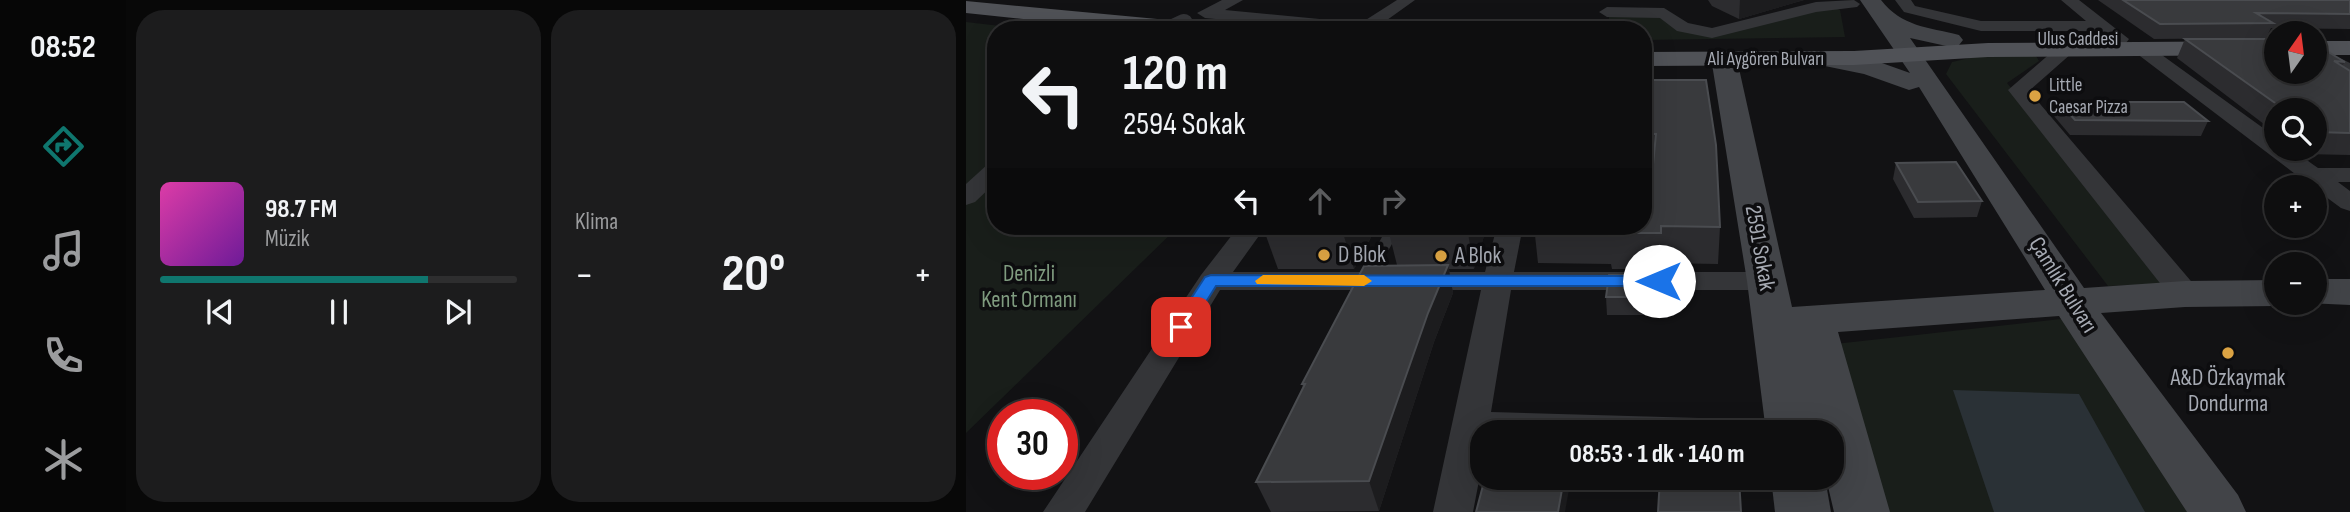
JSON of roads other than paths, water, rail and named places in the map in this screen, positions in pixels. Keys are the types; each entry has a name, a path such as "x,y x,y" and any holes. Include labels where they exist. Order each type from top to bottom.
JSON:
{"main road":[{"path":"966,7 1150,21"},
{"path":"966,20 987,22"},
{"name":"Ulus Caddesi","path":"1903,60 1951,47 2122,38 2264,38"},
{"name":"Ulus Caddesi","path":"1951,47 2057,57 2122,38 2264,47"},
{"path":"2328,38 2350,38"},
{"path":"2328,49 2350,48"},
{"name":"Ali Aygören Bulvarı","path":"1652,49 1828,52 1903,60"},
{"name":"Ali Aygören Bulvarı","path":"1652,59 1828,52"}],"street":[{"path":"1196,21 1236,0"},
{"path":"1376,21 1407,0"},
{"path":"1903,0 1910,9 1981,26 2122,38"},
{"path":"2069,0 2311,175"},
{"path":"1607,6 1664,13 1683,27 1712,33 1816,7 1862,15 1951,47 1927,70 1903,60 1862,15"},
{"path":"1828,52 1845,41 1862,15"},
{"path":"1828,52 1870,67 1903,60"},
{"path":"2057,57 2018,90 2185,294"},
{"path":"2328,57 2350,70"},
{"name":"Çamlık Bulvarı","path":"1903,60 2043,277 2070,301 2218,512"},
{"name":"2591 Sokak","path":"1725,64 1767,281 1793,321 1862,512"},
{"path":"2327,175 2350,175"},
{"path":"966,197 987,177"},
{"path":"2327,186 2350,203"},
{"path":"1062,512 1211,281 1246,235"},
{"path":"1474,420 1497,281 1508,235"},
{"path":"1211,281 1767,281"},
{"path":"2327,292 2350,292"},
{"path":"1793,321 2185,294 2264,293"},
{"name":"2591 Sokak","path":"1791,420 1793,321"},
{"path":"1453,512 1470,438"},
{"path":"1800,490 1803,512"}],"lane":[{"path":"1378,257 1390,235"}],"place":[{"name":"Little Caesar Pizza","path":"2035,96"},
{"name":"D Blok","path":"1324,255"},
{"name":"A Blok","path":"1441,256"},
{"name":"A&D Özkaymak Dondurma","path":"2228,353"}],"park label":[{"name":"Denizli Kent Ormanı","path":"1029,287"}]}
